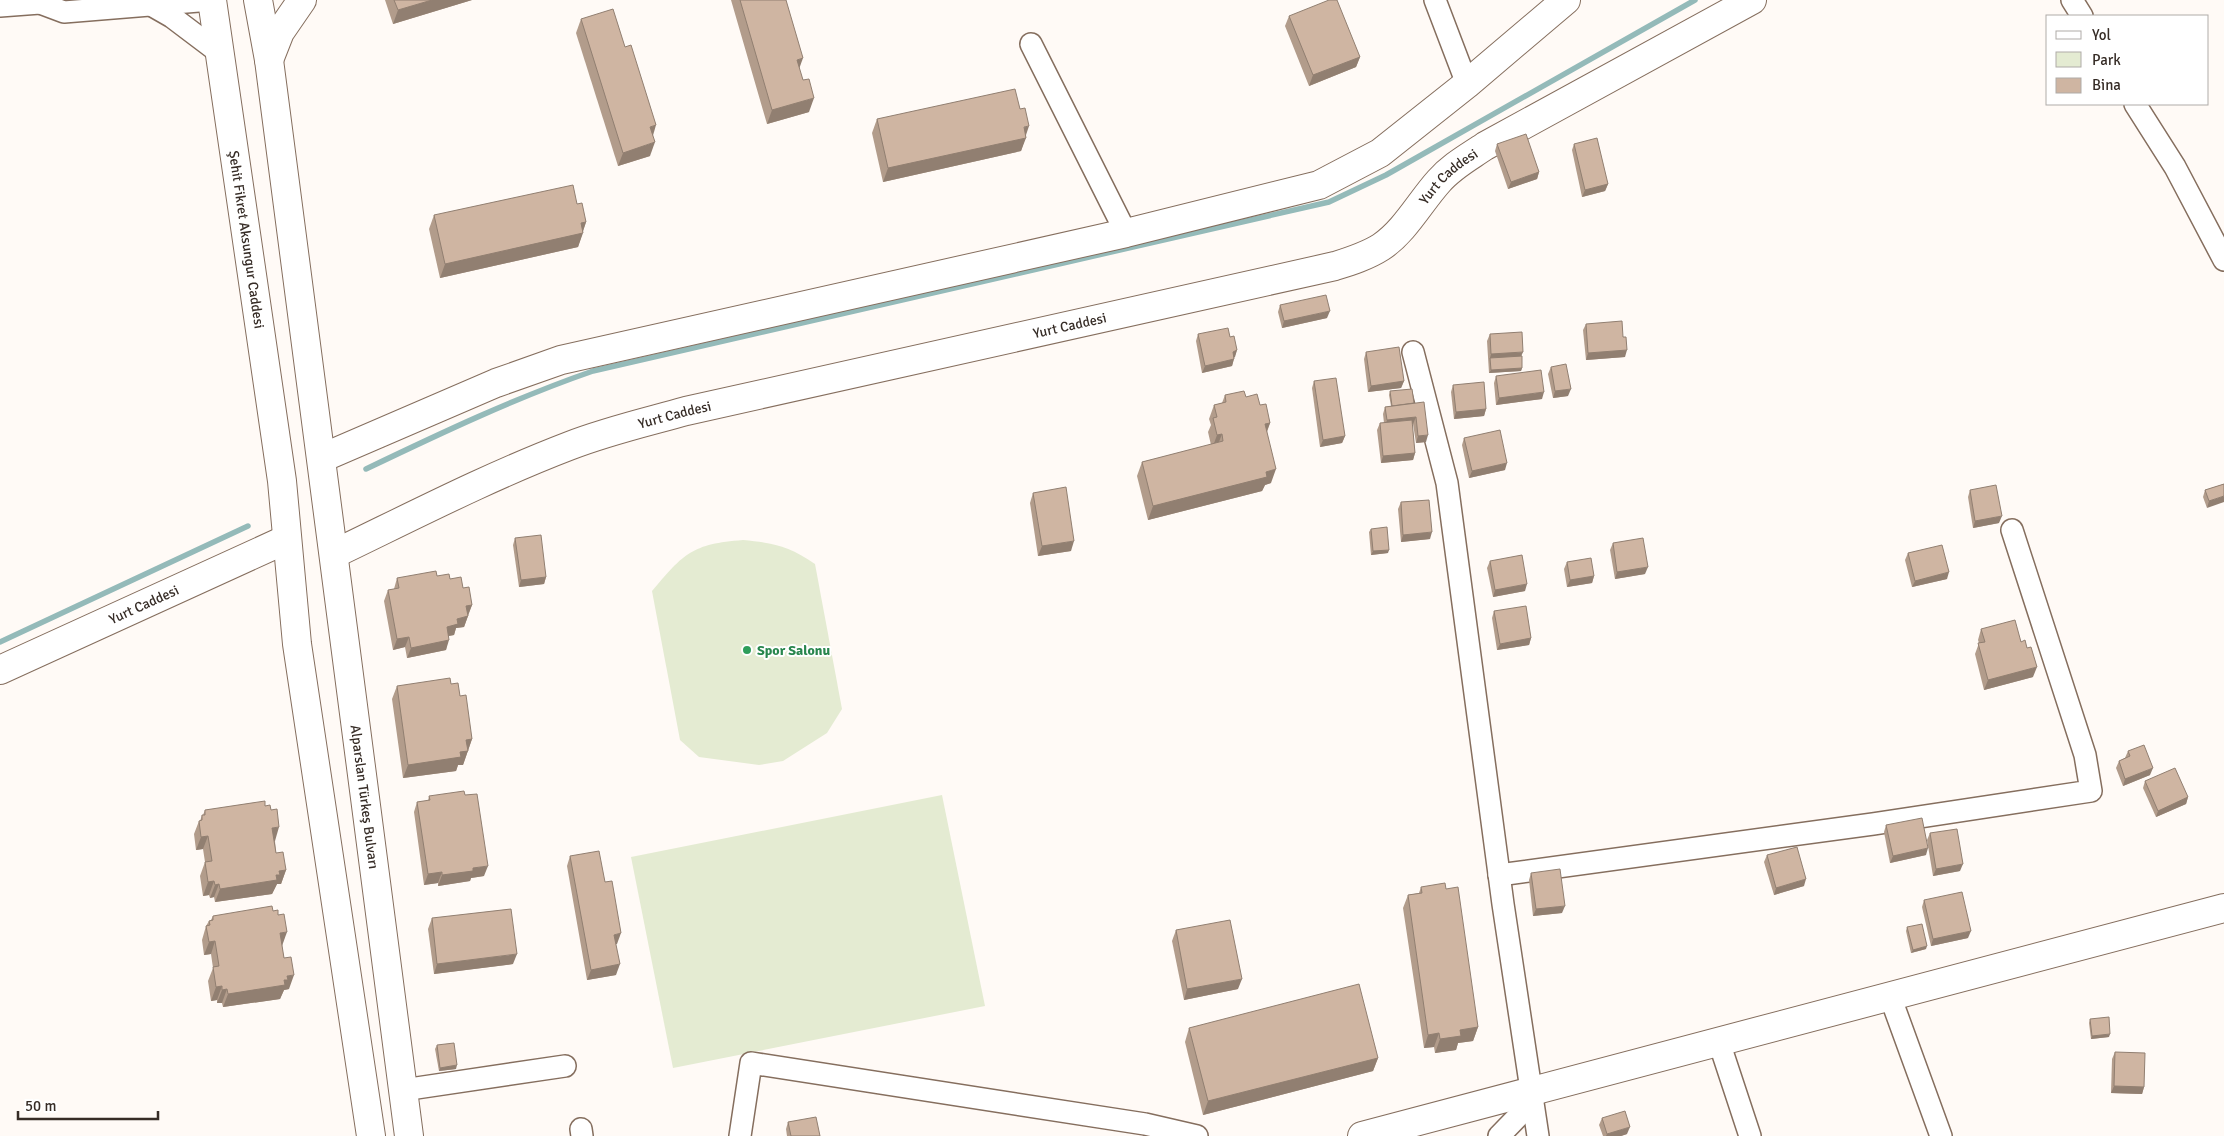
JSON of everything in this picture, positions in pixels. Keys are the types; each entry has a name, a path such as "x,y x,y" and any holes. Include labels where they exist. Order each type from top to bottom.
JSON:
{"street":[{"path":"0,1 0,6 43,1 64,12 212,0"},
{"name":"Şehit Fikret Aksungur Caddesi","path":"212,0 282,481 297,644 371,1136"},
{"path":"258,0 270,60 322,458 496,383 561,360 1245,206 1319,185 1337,178 1380,153 1467,84 1566,0"},
{"path":"270,60 280,32 302,0"},
{"path":"1435,0 1467,84"},
{"name":"Yurt Caddesi","path":"334,554 498,475 570,446 618,430 686,411 1335,266 1362,258 1382,247 1397,233 1440,179 1459,163 1485,146 1752,0"},
{"path":"2072,0 2081,15"},
{"path":"151,5 172,17 221,54"},
{"path":"1031,44 1126,233"},
{"path":"2136,105 2175,167 2224,260"},
{"path":"1413,352 1447,483 1499,875 1538,1136"},
{"name":"Alparslan Türkeş Bulvarı","path":"322,458 409,1136"},
{"path":"1499,875 1874,824 2091,792 2085,755 2012,530"},
{"name":"Yurt Caddesi","path":"0,670 287,539"},
{"path":"1362,1136 1532,1096 1719,1042 2224,908"},
{"path":"1890,996 1941,1136"},
{"path":"1719,1042 1750,1136"},
{"path":"740,1136 751,1063 1135,1122 1197,1136"},
{"path":"403,1090 565,1066"},
{"path":"1499,1136 1532,1096"}],"green space":[{"name":"Spor Salonu","path":"743,540 781,546 815,564 842,709 827,733 783,761 759,765 699,757 680,740 652,591 681,559 690,553 712,544"},
{"path":"942,795 985,1006 673,1068 631,857"}],"building":[{"path":"394,0 432,0 398,10"},
{"path":"740,0 786,0 803,58 797,60 803,80 809,79 814,98 772,110"},
{"path":"1329,0 1337,0 1360,57 1313,75 1289,16"},
{"path":"613,9 625,47 631,45 656,125 650,127 655,142 623,153 581,19"},
{"path":"1015,89 1020,109 1025,108 1029,126 1024,127 1026,138 888,168 877,119"},
{"path":"1526,134 1539,172 1511,182 1497,144"},
{"path":"1597,138 1608,184 1585,190 1574,144"},
{"path":"573,185 577,204 582,203 586,222 581,223 583,233 445,264 434,215"},
{"path":"1326,295 1330,311 1284,321 1280,305"},
{"path":"1622,321 1623,337 1626,337 1627,350 1588,353 1586,324"},
{"path":"1228,328 1230,337 1234,336 1237,350 1233,352 1234,359 1205,366 1198,334"},
{"path":"1522,332 1523,352 1491,354 1490,334"},
{"path":"1399,347 1404,381 1371,386 1366,352"},
{"path":"1522,356 1522,368 1491,370 1490,358"},
{"path":"1566,364 1571,389 1555,391 1551,367"},
{"path":"1541,370 1544,392 1499,398 1496,376"},
{"path":"1336,378 1345,436 1323,440 1314,381"},
{"path":"1484,382 1486,409 1456,412 1453,385"},
{"path":"1412,389 1414,403 1392,406 1390,391"},
{"path":"1244,391 1246,397 1257,394 1260,405 1266,404 1270,423 1265,424 1276,469 1266,472 1267,477 1153,506 1142,462 1223,441 1222,434 1217,435 1213,418 1217,417 1214,405 1226,402 1225,395"},
{"path":"1424,402 1428,435 1418,436 1416,417 1387,420 1385,407"},
{"path":"1412,420 1415,453 1383,456 1380,423"},
{"path":"1500,430 1507,463 1472,471 1464,438"},
{"path":"2224,484 2224,496 2209,501 2205,490"},
{"path":"1996,485 2002,516 1975,521 1970,490"},
{"path":"1066,487 1074,541 1042,546 1033,493"},
{"path":"1429,500 1432,532 1403,535 1401,502"},
{"path":"1387,527 1389,550 1373,551 1371,529"},
{"path":"541,535 546,577 521,580 515,538"},
{"path":"1643,538 1648,567 1617,572 1613,543"},
{"path":"1942,545 1949,572 1915,581 1908,553"},
{"path":"1522,555 1527,584 1495,590 1490,561"},
{"path":"1591,558 1594,576 1570,580 1567,562"},
{"path":"436,571 437,576 449,574 450,579 461,577 463,588 469,587 472,605 466,606 468,616 457,619 458,624 447,627 449,640 411,648 409,637 397,639 388,590 399,588 397,578"},
{"path":"1526,606 1531,638 1500,644 1494,611"},
{"path":"2015,620 2021,642 2025,640 2027,648 2031,647 2037,667 1988,680 1978,643 1985,642 1981,629"},
{"path":"450,678 451,684 458,683 460,696 466,695 472,739 466,740 468,751 460,752 461,757 408,765 397,686"},
{"path":"2144,745 2153,768 2125,779 2119,761 2130,756 2128,751"},
{"path":"2175,768 2188,797 2158,811 2145,781"},
{"path":"464,791 465,795 477,794 488,866 473,868 473,871 442,875 442,872 428,874 417,802 430,800 429,796"},
{"path":"265,801 265,806 270,805 271,810 277,809 279,827 272,828 276,853 283,852 286,870 279,871 280,875 276,875 277,880 220,889 219,884 215,885 214,881 208,882 205,862 212,861 208,836 201,837 199,821 202,820 202,815 205,815 205,810"},
{"path":"1922,818 1928,848 1893,856 1886,825"},
{"path":"1957,829 1963,864 1936,869 1930,833"},
{"path":"1797,847 1806,879 1776,888 1767,855"},
{"path":"599,851 605,882 612,881 621,933 614,935 620,964 591,970 570,856"},
{"path":"1560,869 1565,906 1536,909 1531,873"},
{"path":"1445,883 1446,889 1458,887 1478,1027 1460,1030 1461,1036 1440,1039 1439,1033 1428,1035 1408,895 1422,893 1421,887"},
{"path":"1962,892 1971,931 1933,939 1924,900"},
{"path":"272,906 273,911 278,910 278,915 284,914 287,932 280,933 284,958 291,957 294,975 287,976 288,980 284,980 285,985 228,994 227,989 222,990 222,986 216,987 213,967 219,966 215,941 209,942 206,926 210,925 209,921 213,920 213,916"},
{"path":"511,909 517,954 437,964 432,918"},
{"path":"1230,920 1242,979 1187,989 1176,930"},
{"path":"1922,924 1927,946 1913,950 1907,927"},
{"path":"1359,984 1378,1058 1208,1101 1189,1028"},
{"path":"2109,1017 2110,1034 2092,1036 2090,1019"},
{"path":"454,1043 457,1065 440,1068 437,1045"},
{"path":"2115,1052 2145,1053 2144,1087 2114,1086"},
{"path":"1625,1111 1630,1127 1607,1134 1602,1118"},
{"path":"816,1117 820,1136 791,1136 788,1122"}],"waterway":[{"path":"366,469 507,404 593,371 1329,202 1386,175 1695,0"},
{"path":"0,642 248,526"}],"place":[{"name":"Spor Salonu","path":"747,650"}]}
